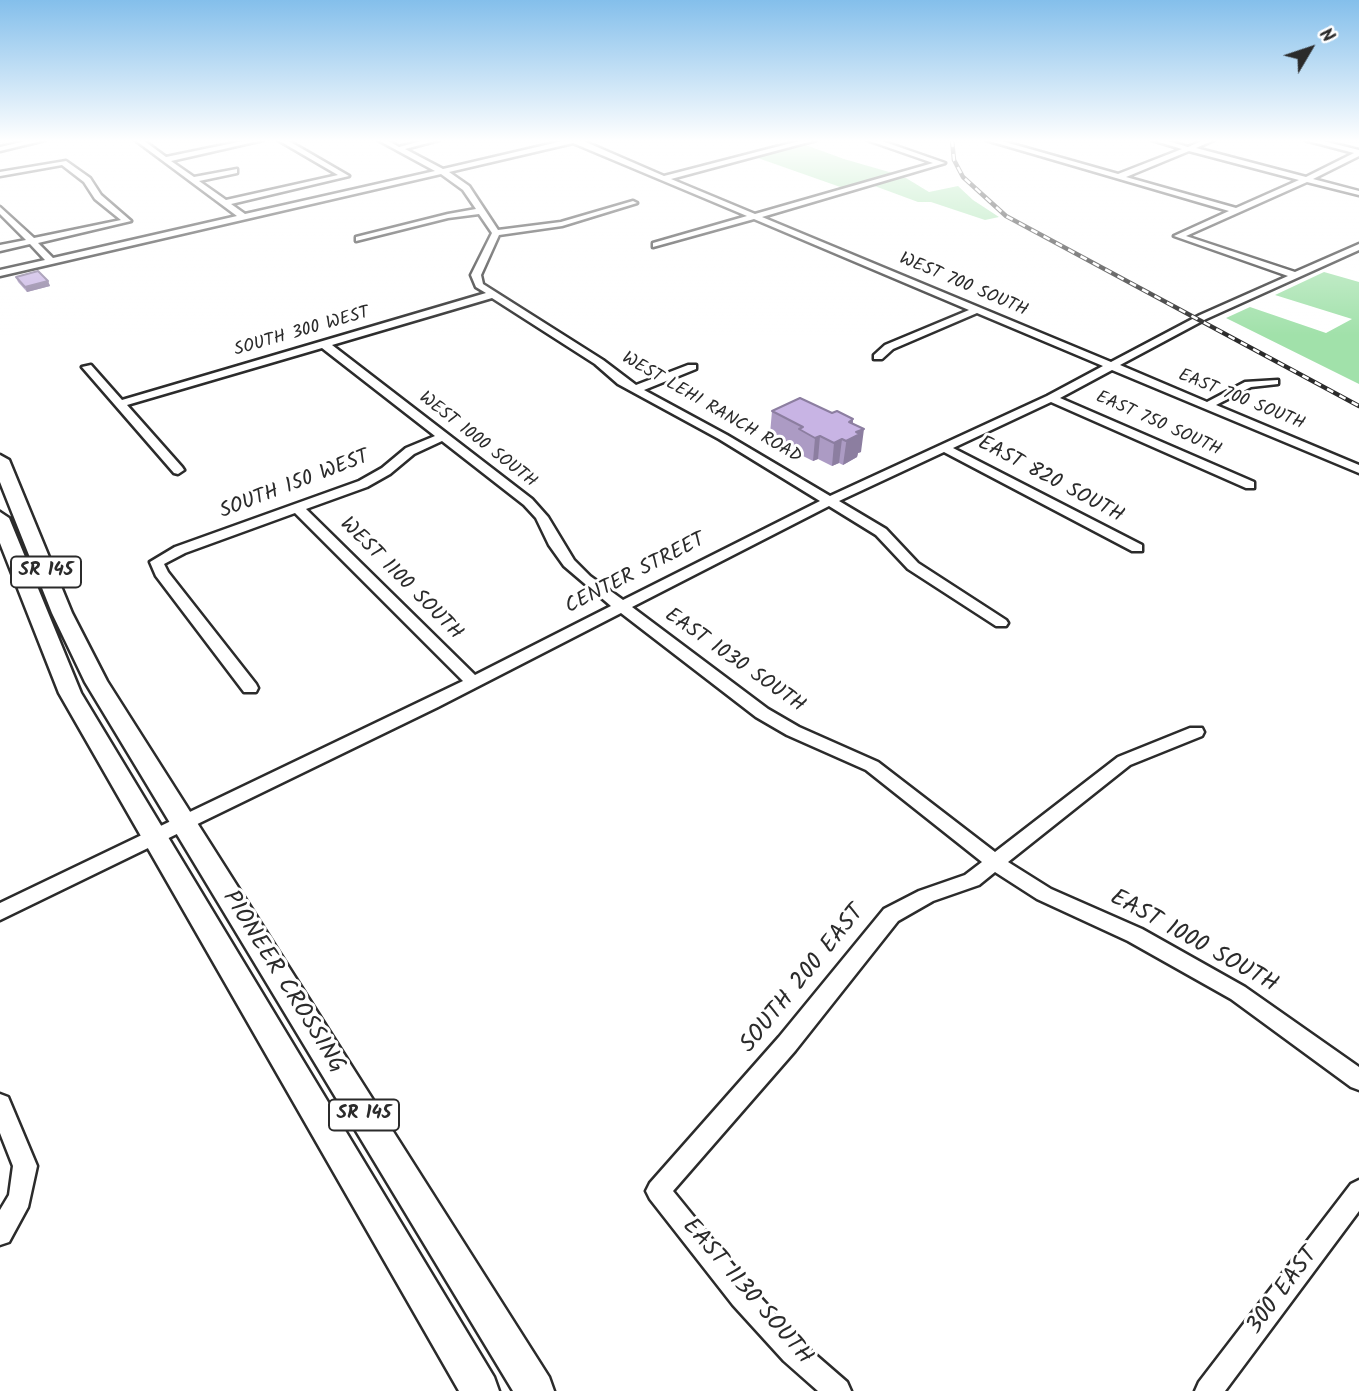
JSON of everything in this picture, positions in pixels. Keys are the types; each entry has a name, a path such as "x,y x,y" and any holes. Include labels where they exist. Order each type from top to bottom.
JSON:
{"highway":[{"name":"PIONEER CROSSING","path":"0,460 77,646 162,818 480,1391"},
{"name":"PIONEER CROSSING","path":"0,518 53,656 70,692 162,818 535,1391"}],"street":[{"path":"0,248 127,221 108,205"},
{"path":"226,205 244,217"},
{"path":"0,273 298,205"},
{"path":"477,205 495,233 562,224 631,205"},
{"name":"WEST 700 SOUTH","path":"729,205 1110,366"},
{"path":"656,245 795,205"},
{"path":"1217,205 1235,210"},
{"path":"1247,205 1178,236 1298,276 1359,247"},
{"path":"359,239 449,216 481,211"},
{"path":"2,213 51,261"},
{"name":"WEST LEHI RANCH ROAD","path":"495,233 476,275 479,285 636,389 832,500 881,532 913,566 936,583 1001,623"},
{"name":"CENTER STREET","path":"0,912 162,818 473,682 832,500 946,449 1051,398 1172,334 1298,276"},
{"name":"SOUTH 300 WEST","path":"120,404 494,294"},
{"path":"878,357 889,347 979,310"},
{"name":"WEST 1000 SOUTH","path":"324,344 535,509 569,563 623,608"},
{"name":"EAST 700 SOUTH","path":"1110,366 1359,469"},
{"path":"87,367 178,470"},
{"path":"636,389 692,367"},
{"path":"1208,407 1249,384 1274,382"},
{"name":"EAST 750 SOUTH","path":"1051,398 1250,485"},
{"name":"SOUTH 150 WEST","path":"157,562 180,550 363,484 386,471 410,451 443,437"},
{"name":"EAST 820 SOUTH","path":"946,449 1137,548"},
{"name":"WEST 1100 SOUTH","path":"298,508 473,682"},
{"path":"157,562 161,573 250,688"},
{"name":"EAST 1030 SOUTH","path":"623,608 762,713 793,731 872,766 996,863"},
{"name":"SOUTH 200 EAST","path":"658,1191 787,1044 891,915 926,896 972,880 1124,761 1196,732"},
{"name":"EAST 1000 SOUTH","path":"996,863 1045,894 1135,935 1238,993 1359,1080"},
{"path":"0,1105 25,1166 20,1199 6,1225"},
{"name":"EAST 1130 SOUTH","path":"658,1191 742,1296 793,1352 838,1391"},
{"name":"300 EAST","path":"1208,1391 1359,1192"}],"green space":[{"path":"940,205 981,205 999,217 985,220"},
{"path":"1324,272 1359,282 1359,384 1226,318 1250,307 1326,333 1352,319 1275,295"}],"building":[{"path":"38,271 48,281 25,287 16,277"},
{"path":"800,398 832,413 837,411 853,419 849,422 864,429 846,441 842,439 834,443 820,436 815,438 799,429 803,427 772,411"}],"railway":[{"path":"994,205 1006,216 1359,406"}]}
